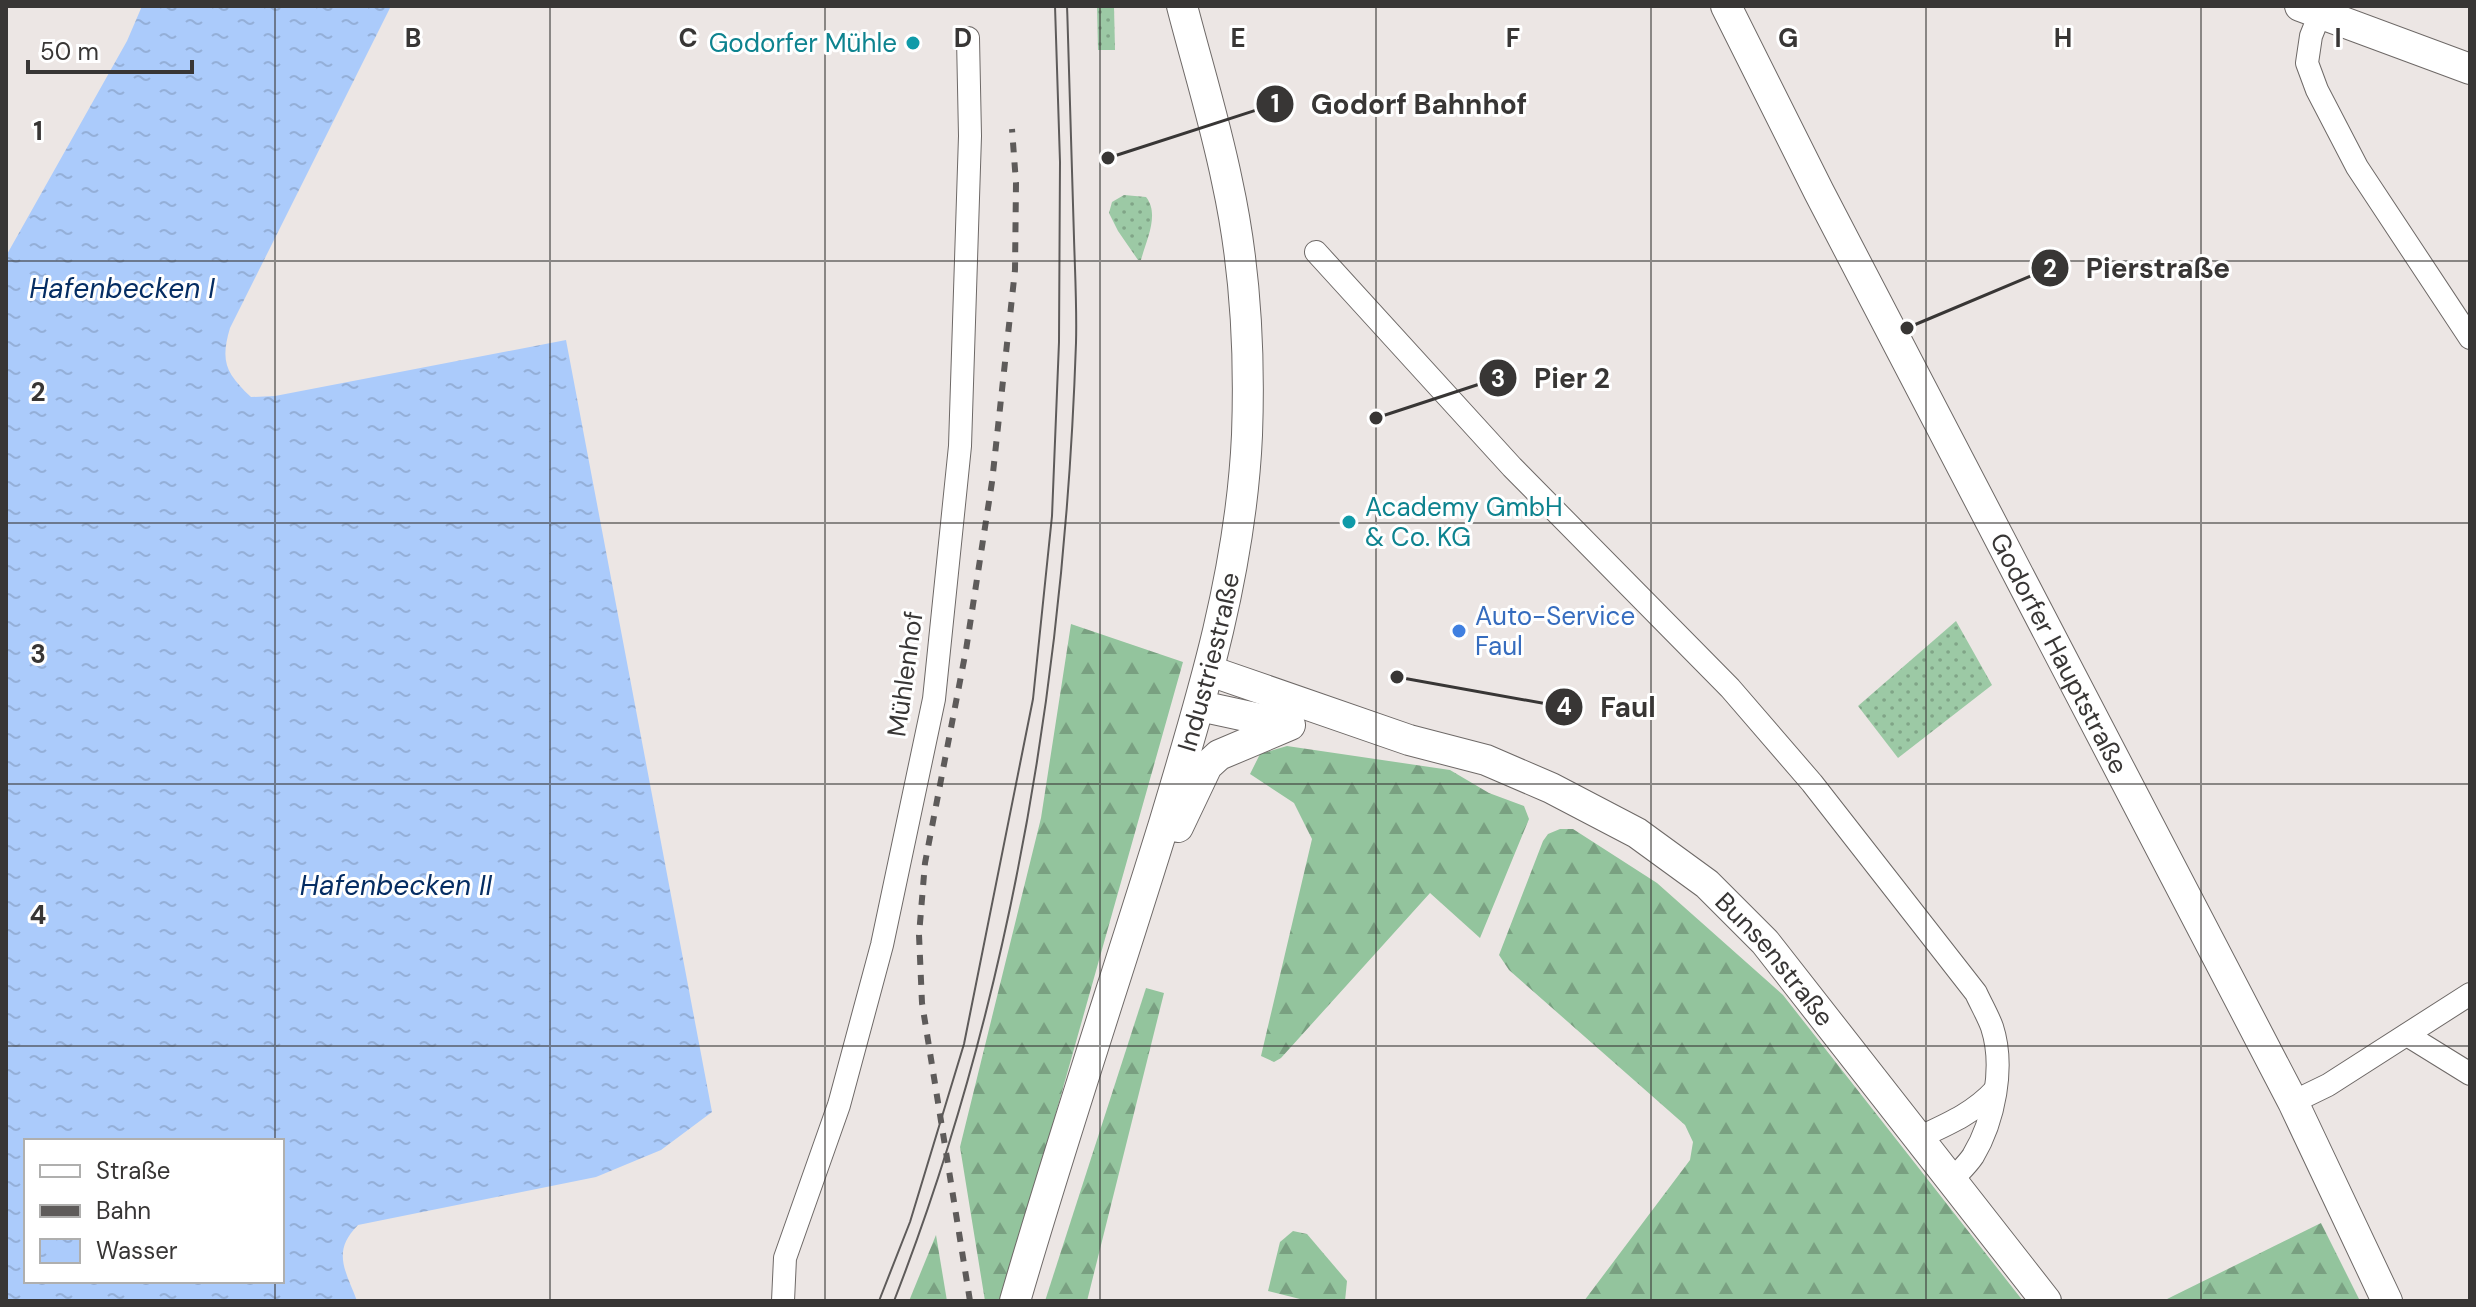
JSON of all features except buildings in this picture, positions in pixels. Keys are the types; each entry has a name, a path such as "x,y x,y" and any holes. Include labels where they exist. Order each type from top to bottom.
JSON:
{"main road":[{"name":"Industriestraße","path":"1015,1301 1055,1164 1200,706 1239,532 1247,434 1242,282 1228,183 1182,6"},
{"name":"Godorfer Hauptstraße","path":"1726,6 1826,205 2293,1102 2387,1301"},
{"path":"2315,8 2470,69"},
{"name":"Bunsenstraße","path":"1210,671 1409,740 1486,760 1551,788 1637,833 1707,884 1765,942 2046,1301"},
{"name":"Bunsenstraße","path":"1200,706 1290,725 1409,740"},
{"name":"Bunsenstraße","path":"1146,881 1177,829 1207,766 1234,746 1290,725"}],"street":[{"path":"2315,8 2307,63 2317,90 2371,189 2470,338"},
{"name":"Mühlenhof","path":"783,1301 785,1258 839,1105 882,945 934,699 960,446 970,136 968,38"},
{"path":"1316,252 1512,467 1730,688 1812,783 1976,993 1992,1027 1997,1049 1995,1090 1986,1128 1972,1157 1952,1180"},
{"path":"2293,1102 2328,1085 2470,994"},
{"path":"2407,1035 2470,1074"},
{"path":"1920,1137 1958,1120 1983,1103 1995,1090"}],"green space":[{"path":"1097,6 1114,6 1115,50 1098,50"},
{"path":"1124,195 1146,197 1152,211 1151,228 1141,260 1118,231 1109,213 1112,202"},
{"path":"1956,621 1992,685 1898,758 1858,706"},
{"path":"1071,624 1183,662 1003,1301 985,1301 960,1147 1041,818"},
{"path":"1287,746 1450,770 1489,793 1524,806 1529,819 1480,938 1430,893 1281,1058 1274,1062 1261,1056 1312,839 1294,803 1250,774 1260,754"},
{"path":"1560,829 1573,829 1657,883 1783,995 2023,1301 1584,1301 1690,1160 1693,1142 1685,1125 1509,970 1499,955 1543,841 1548,834"},
{"path":"1146,988 1164,993 1087,1301 1045,1301"},
{"path":"2321,1223 2360,1301 2163,1301"},
{"path":"1293,1231 1307,1234 1347,1281 1345,1301 1308,1301 1268,1291 1280,1242"},
{"path":"936,1235 947,1301 909,1301"}],"water":[{"name":"Hafenbecken II","path":"142,6 391,6 230,328 227,366 251,397 275,396 566,340 712,1112 661,1150 596,1177 358,1225 345,1244 343,1253 345,1271 357,1301 6,1301 6,256 127,41"}],"tram line":[{"path":"879,1301 910,1222 964,1044 1033,699 1052,516 1059,342 1060,162 1055,6"},
{"path":"894,1301 935,1186 971,1069 1001,950 1045,709 1060,587 1076,343 1067,6"}],"railway":[{"path":"970,1301 922,1003 919,935 925,863 966,650 992,482 1015,270 1016,183 1012,129"}],"place":[{"name":"Godorfer Mühle","path":"913,43"},
{"name":"Godorf Bahnhof","path":"1108,158"},
{"name":"Pierstraße","path":"1907,328"},
{"name":"Pier 2","path":"1376,418"},
{"name":"Academy GmbH & Co. KG","path":"1349,522"},
{"name":"Auto-Service Faul","path":"1459,631"},
{"name":"Faul","path":"1397,677"}],"water label":[{"name":"Hafenbecken I","path":"122,288"}]}
